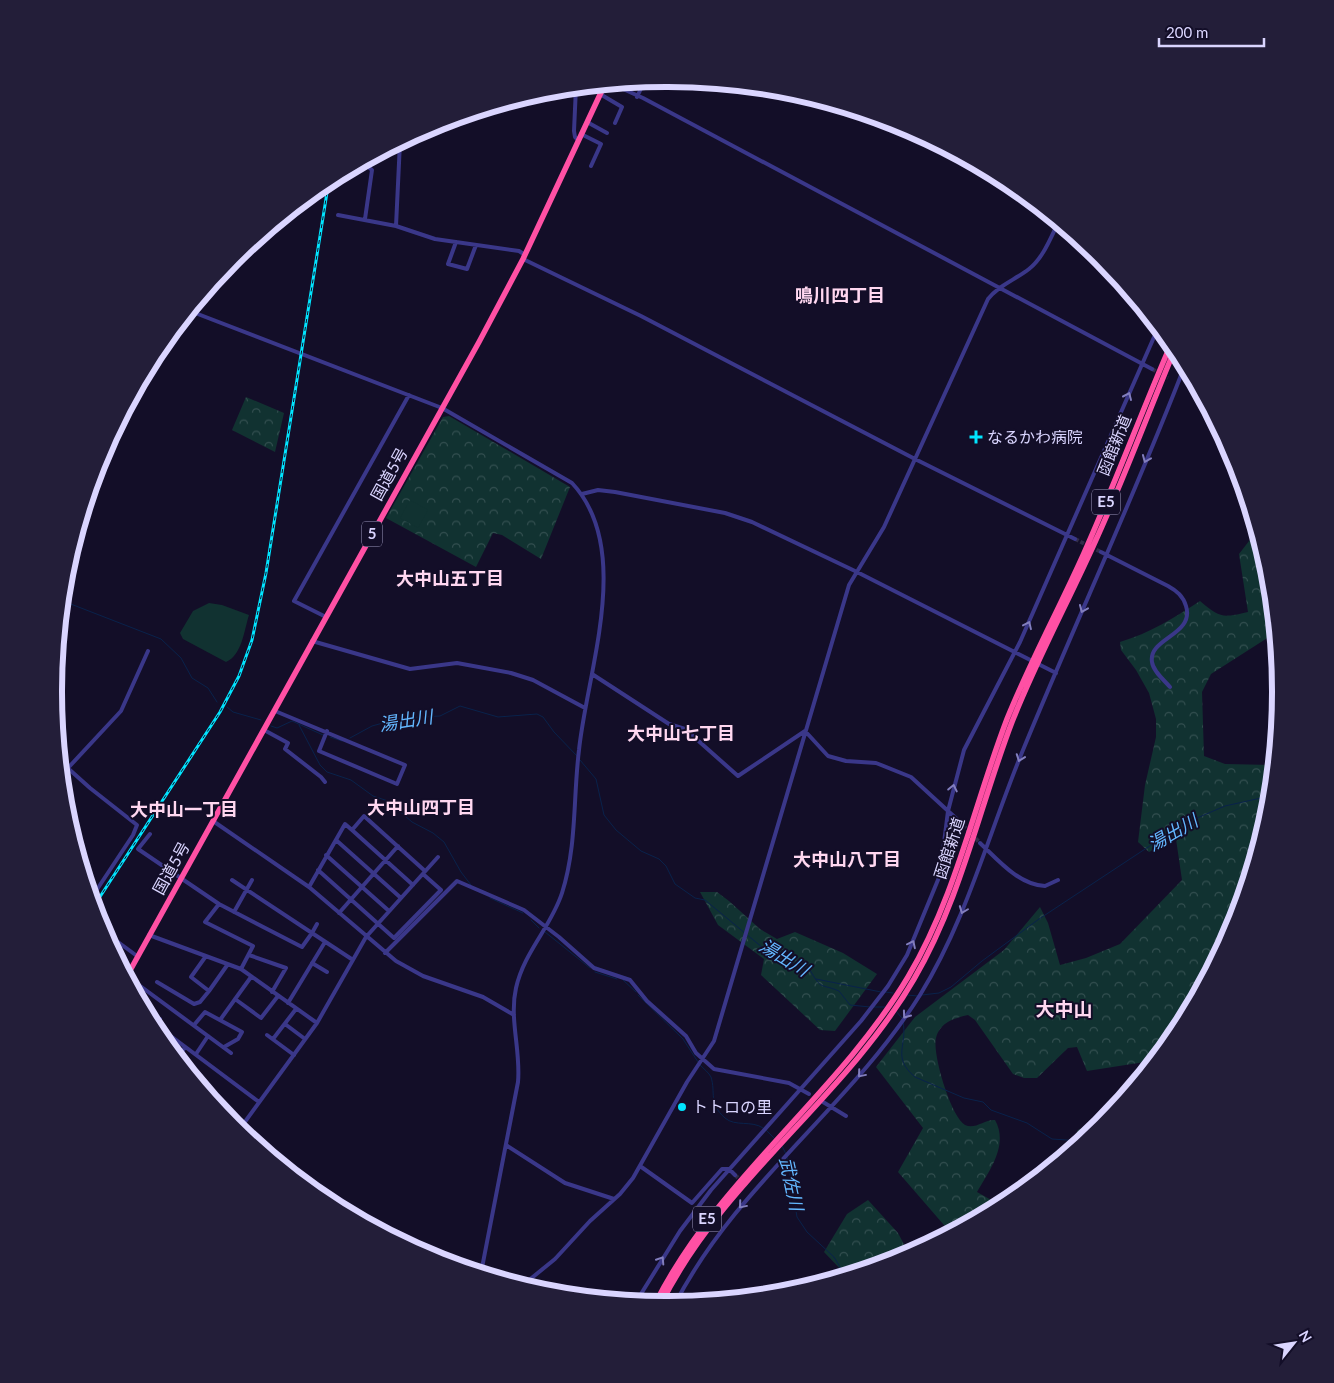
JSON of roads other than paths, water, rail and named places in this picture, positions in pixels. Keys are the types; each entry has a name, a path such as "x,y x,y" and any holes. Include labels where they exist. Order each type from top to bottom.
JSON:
{"highway":[{"name":"国道5号","path":"131,971 524,256 602,91"},
{"name":"函館新道","path":"659,1296 683,1253 724,1198 783,1136 875,1030 910,980 952,884 995,751 1104,508 1168,353"},
{"name":"函館新道","path":"1037,659 1103,525 1171,358"},
{"name":"函館新道","path":"665,1296 723,1209 774,1146"},
{"path":"656,1296 683,1253"}],"street":[{"path":"637,97 641,88"},
{"path":"621,89 1152,369"},
{"path":"576,94 575,137 601,144 591,166"},
{"path":"600,94 622,107 616,123"},
{"path":"587,122 607,133"},
{"path":"396,226 400,149"},
{"path":"365,219 372,170 368,166"},
{"path":"338,215 396,226 435,239 519,251 524,256 1075,539"},
{"path":"530,1279 555,1259 590,1221 614,1199 640,1166 718,1031 746,926 844,598 855,572 884,527 982,309 998,288 1033,265 1044,250 1055,228"},
{"path":"456,242 448,264 467,269 476,245"},
{"path":"197,313 442,408 572,483 582,494 596,521 603,565 599,629 578,752 574,822 568,865 558,905 528,953 520,970 515,990 514,1015 519,1072 482,1267"},
{"path":"640,1295 680,1231 729,1169 861,1021 888,986 907,955 937,886 946,843 948,811 964,750 1015,653 1155,335"},
{"path":"681,1296 714,1239 754,1190 892,1036 920,994 954,933 1022,751 1181,374"},
{"path":"326,616 294,601 409,395"},
{"path":"582,494 598,490 615,492 736,516 855,572 1056,673"},
{"path":"1101,552 1176,590 1184,600 1187,612 1184,624 1156,648 1152,657 1153,666 1170,687"},
{"path":"312,641 410,669 457,663 511,673 533,680 585,708"},
{"path":"97,890 133,835 137,824 68,768 121,711 148,650"},
{"path":"592,674 669,724 685,729 738,776 805,731"},
{"path":"274,711 327,731 405,766 397,784 319,751 327,731"},
{"path":"264,730 288,743 285,749 325,782"},
{"path":"805,731 828,756 835,759 876,763 911,776 959,821"},
{"path":"318,870 394,938 441,890 398,846 364,816 352,830"},
{"path":"213,821 309,887 385,953 414,972 471,992 514,1015"},
{"path":"309,887 345,824 413,885"},
{"path":"150,834 138,849 219,904 302,948 317,924"},
{"path":"336,840 401,898"},
{"path":"980,843 1012,872 1027,882 1045,886 1058,880"},
{"path":"339,913 398,846"},
{"path":"326,855 389,912"},
{"path":"244,1123 317,1023 366,937 438,857"},
{"path":"232,880 353,960"},
{"path":"234,912 252,880"},
{"path":"385,953 457,881 516,906 546,926 594,968 630,980 647,1001 686,1036 701,1060 714,1069 789,1083 809,1094"},
{"path":"219,904 205,922 253,946 241,969"},
{"path":"149,935 241,969 317,1023"},
{"path":"117,942 138,956"},
{"path":"288,1003 325,942"},
{"path":"249,955 286,968 272,992"},
{"path":"206,956 191,977 209,991"},
{"path":"312,963 328,972"},
{"path":"157,982 194,1004 200,1002 228,964"},
{"path":"220,1020 251,977"},
{"path":"138,984 231,1052"},
{"path":"235,999 261,1018 278,996"},
{"path":"273,1039 296,1009"},
{"path":"194,1025 205,1012 242,1032 238,1038 224,1047"},
{"path":"285,1024 305,1039"},
{"path":"267,1035 294,1055"},
{"path":"171,1036 259,1102"},
{"path":"196,1054 208,1036"},
{"path":"182,1052 185,1047"},
{"path":"823,1102 846,1116"},
{"path":"506,1145 565,1183 614,1199"},
{"path":"640,1166 692,1203 722,1169 729,1169 735,1175"},
{"path":"748,1186 754,1190"}],"waterway":[{"name":"湯出川","path":"69,604 161,639 181,658 192,678 208,688 217,702"},
{"name":"湯出川","path":"350,738 372,726 401,718 440,716 460,706 498,717 537,714 543,717 554,732 577,756"},
{"name":"湯出川","path":"227,707 233,712 261,720"},
{"name":"湯出川","path":"271,726 277,728 292,721 323,735"},
{"name":"武佐川","path":"299,725 320,765 327,772 351,780 373,796 388,801 412,822 433,833 444,842 461,872 471,885"},
{"name":"湯出川","path":"330,737 342,741"},
{"name":"湯出川","path":"580,760 596,779 604,815 616,830 641,851 659,859 666,866 675,884 695,898 705,900 763,948 776,955 788,956 797,968 810,970 819,984 839,991 850,1005 870,1007"},
{"name":"湯出川","path":"922,995 939,993 951,987 982,961 1039,919 1183,824 1225,806 1262,798"},
{"name":"武佐川","path":"490,898 523,913"},
{"name":"武佐川","path":"531,920 539,928"},
{"name":"武佐川","path":"545,932 590,968"},
{"name":"武佐川","path":"595,972 617,979"},
{"name":"湯出川","path":"816,979 881,992"},
{"name":"武佐川","path":"623,980 636,992"},
{"name":"湯出川","path":"885,992 893,993"},
{"name":"武佐川","path":"638,995 683,1039 698,1062"},
{"name":"湯出川","path":"907,995 918,996"},
{"path":"874,1007 885,1007"},
{"path":"895,1010 902,1018"},
{"path":"903,1022 902,1057 908,1070 915,1077 964,1098 983,1102 991,1110 1027,1123 1052,1139 1072,1140"},
{"name":"武佐川","path":"700,1065 711,1077 714,1103 720,1113 729,1121 754,1124 763,1128"},
{"name":"武佐川","path":"766,1130 774,1138"},
{"name":"武佐川","path":"782,1146 786,1154"},
{"name":"武佐川","path":"787,1157 797,1217 807,1232 834,1257 842,1270"}],"tunnel":[{"path":"1152,369 1168,378"},
{"path":"1075,539 1101,552"},
{"path":"959,821 980,843"},
{"path":"735,1175 748,1187"}],"railway":[{"path":"99,898 220,712 239,676 252,640 266,573 327,192"}],"place":[{"name":"なるかわ病院","path":"976,437"},
{"name":"トトロの里","path":"682,1107"}],"district":[{"name":"鳴川四丁目","path":"840,296"},
{"name":"大中山五丁目","path":"450,579"},
{"name":"大中山七丁目","path":"681,734"},
{"name":"大中山四丁目","path":"421,808"},
{"name":"大中山一丁目","path":"184,810"},
{"name":"大中山八丁目","path":"847,860"},
{"name":"大中山","path":"1064,1009"}]}
